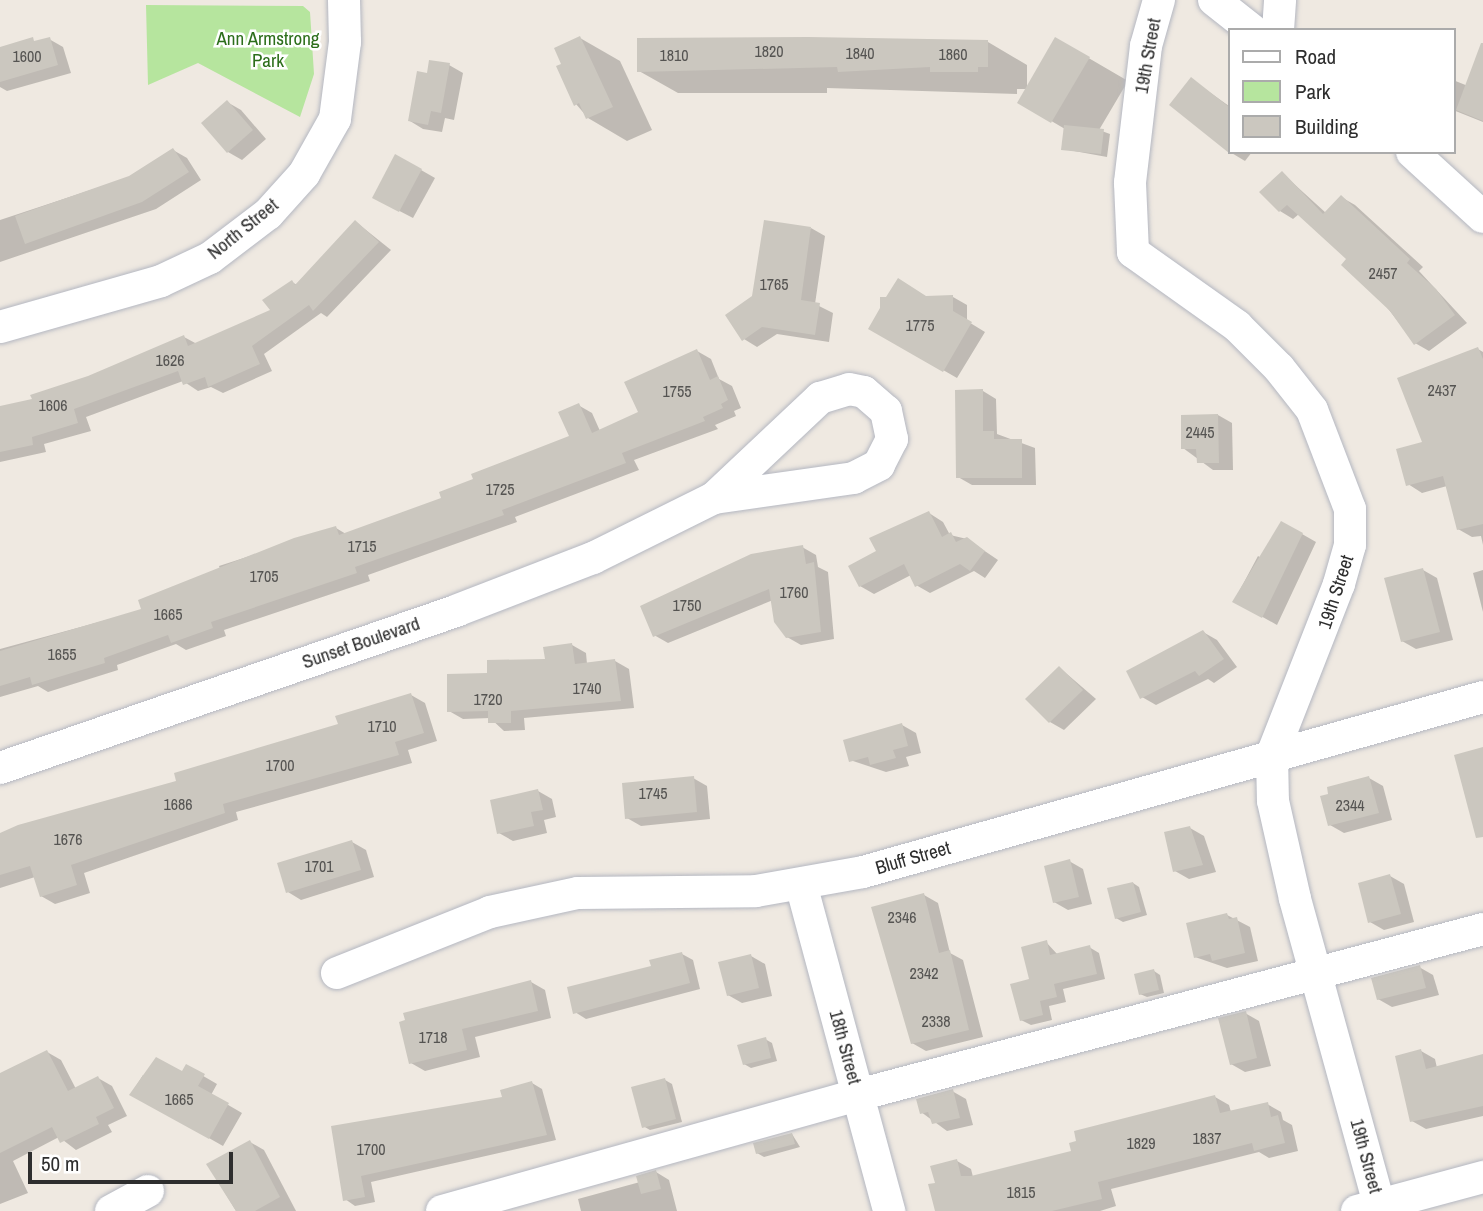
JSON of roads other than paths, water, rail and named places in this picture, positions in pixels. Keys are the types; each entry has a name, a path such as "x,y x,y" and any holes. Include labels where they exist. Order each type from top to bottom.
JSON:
{"street":[{"name":"North Street","path":"0,327 161,281 210,258 268,214 304,174 335,119 345,42 344,0"},
{"name":"19th Street","path":"1159,0 1146,46 1130,183 1133,252 1237,326 1279,368 1312,410 1350,509 1350,545 1339,584 1272,755 1273,800 1372,1209"},
{"path":"1214,0 1249,28"},
{"path":"1278,28 1280,0"},
{"path":"1414,154 1483,216"},
{"name":"Sunset Boulevard","path":"0,768 470,605 593,558 714,498 827,394 849,389 863,392 886,411 892,439 879,465 867,473 714,498"},
{"name":"Bluff Street","path":"337,973 490,912 578,893 755,891 863,872 1483,697"},
{"name":"18th Street","path":"801,884 889,1211"},
{"path":"442,1211 858,1094 1483,929"},
{"path":"1372,1209 1483,1177"},
{"path":"111,1211 148,1191"}],"park label":[{"name":"Ann Armstrong Park","path":"268,50"}]}
